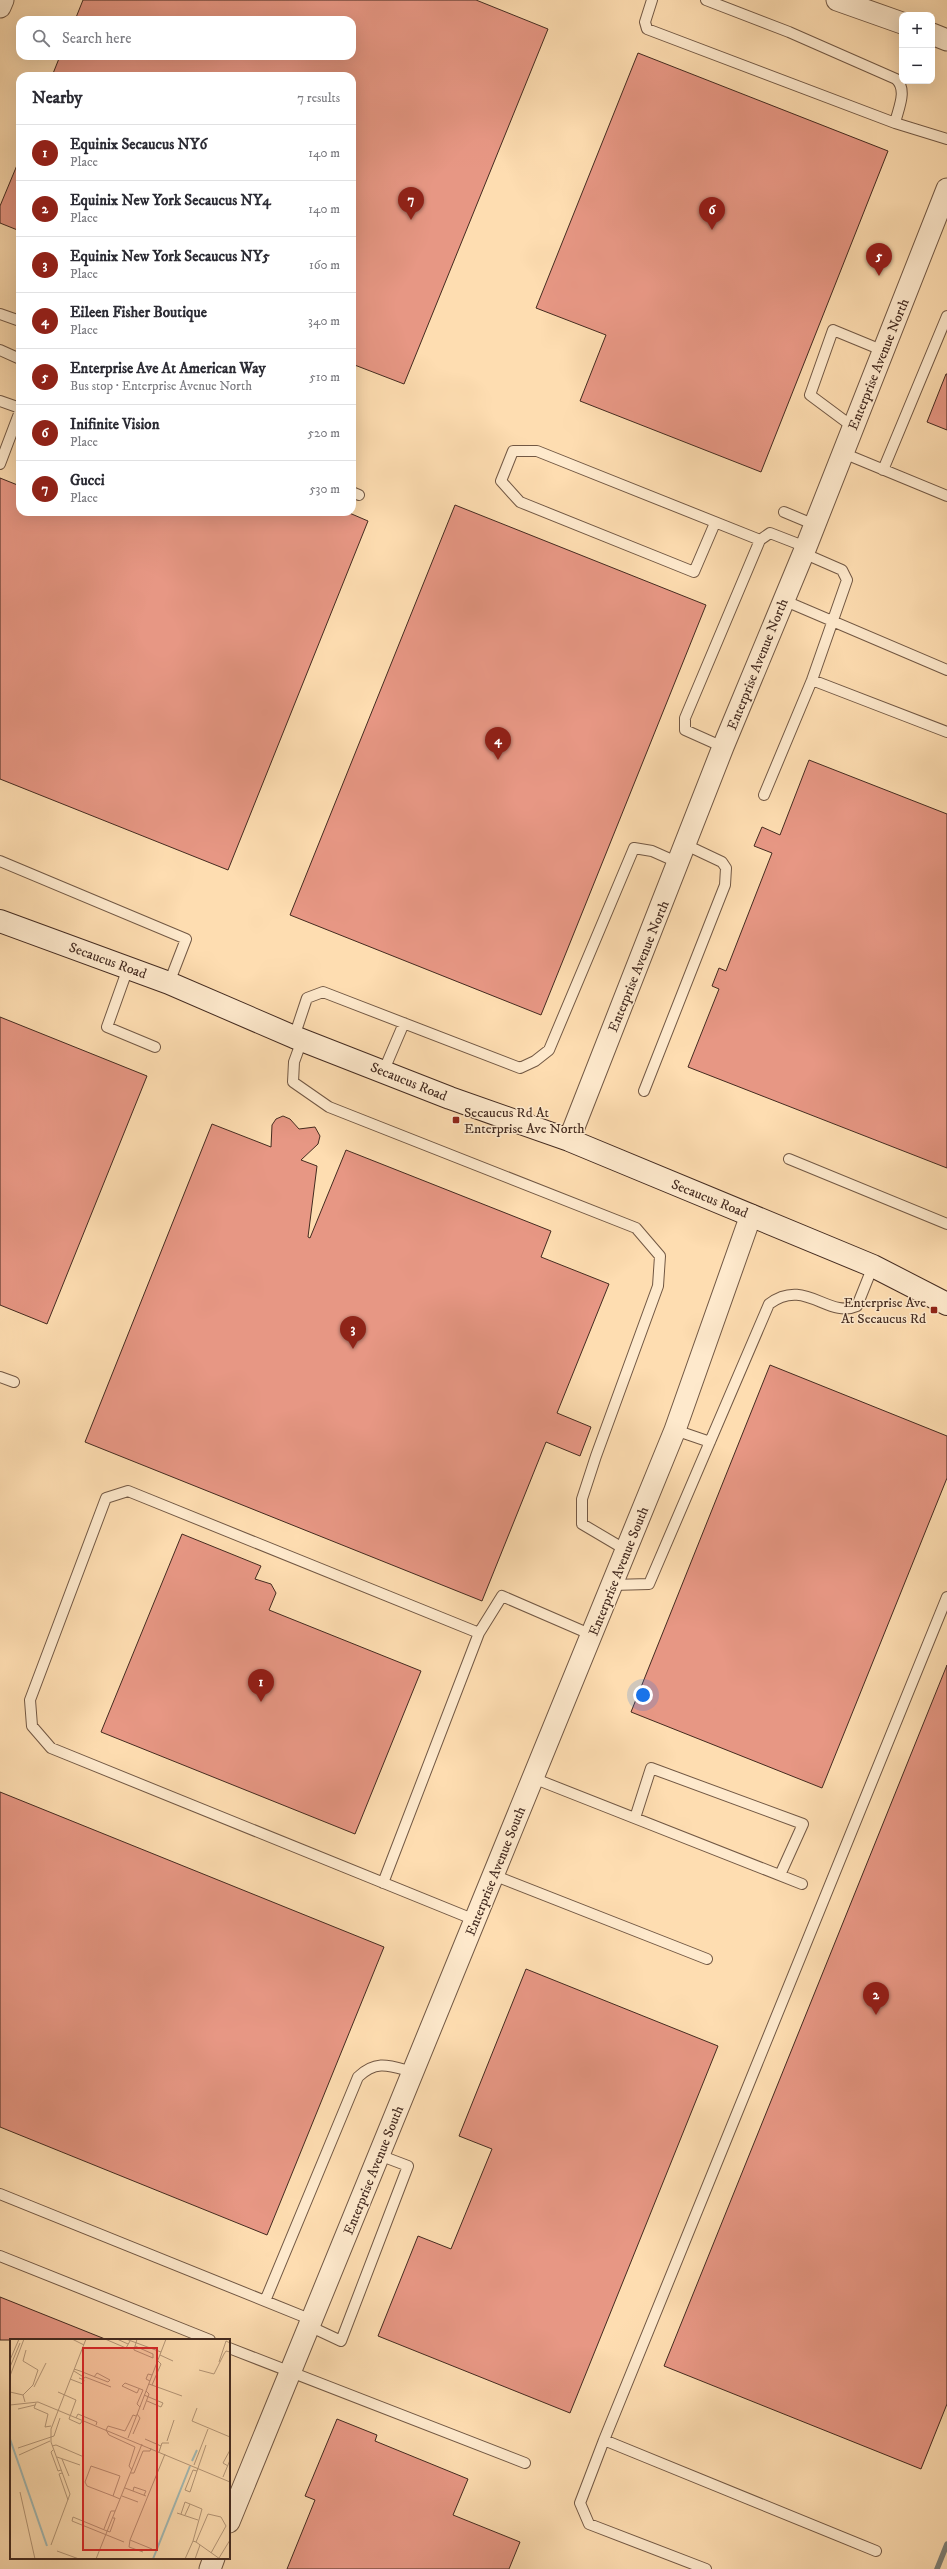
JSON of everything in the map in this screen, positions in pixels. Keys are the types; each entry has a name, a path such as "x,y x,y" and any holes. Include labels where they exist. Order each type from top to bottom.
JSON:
{"main road":[{"name":"Secaucus Road","path":"0,921 170,983 298,1039 384,1070 450,1098 569,1140 873,1266 947,1304"}],"street":[{"path":"0,7 3,0"},
{"path":"837,0 899,22"},
{"path":"935,35 947,40"},
{"name":"Enterprise Avenue North","path":"569,1140 723,747 815,525 947,189"},
{"name":"Enterprise Avenue South","path":"230,2520 675,1430 751,1215"},
{"path":"210,2569 214,2559"}],"lane":[{"path":"652,0 645,22 647,28 895,123 947,139"},
{"path":"706,0 789,32 896,79 901,83 903,92 895,123"},
{"path":"0,314 16,320"},
{"path":"883,470 947,316"},
{"path":"853,427 810,395 833,330 884,351"},
{"path":"0,350 16,357"},
{"path":"0,401 16,407"},
{"path":"0,464 16,420"},
{"path":"715,523 694,572 520,502 501,481 513,451 537,451 760,540"},
{"path":"843,453 947,496"},
{"path":"784,512 815,525"},
{"path":"723,747 685,730 685,718 760,540 770,533 842,570 847,580 812,680 764,795"},
{"path":"783,600 947,670"},
{"path":"812,680 947,732"},
{"path":"626,1550 582,1524 582,1499 598,1449 658,1286 660,1256 636,1228 329,1107 293,1082 294,1062 307,998 323,992 520,1068 535,1061 549,1050 634,848 682,854 722,862 726,868 725,885 644,1091"},
{"path":"0,861 186,939 170,983"},
{"path":"128,968 108,1027 155,1047"},
{"path":"384,1070 404,1023"},
{"path":"789,1159 947,1224"},
{"path":"612,1585 649,1584 769,1304 790,1293 809,1296 845,1310 853,1308 857,1306 873,1266"},
{"path":"0,1377 14,1382"},
{"path":"675,1430 710,1442"},
{"path":"475,1920 51,1748 32,1726 30,1700 106,1498 128,1491 479,1634"},
{"path":"383,1883 479,1634 502,1596 592,1635"},
{"path":"706,2569 589,2524 580,2503 604,2440 947,1597"},
{"path":"635,1818 651,1768 802,1824 780,1875"},
{"path":"533,1778 802,1884"},
{"path":"493,1876 706,1959"},
{"path":"264,2301 358,2077 367,2068 382,2064 413,2072"},
{"path":"0,2194 264,2301 310,2323 341,2341 408,2166 379,2155"},
{"path":"0,2256 208,2339"},
{"path":"230,2348 525,2463"},
{"path":"604,2440 876,2551"}],"building":[{"path":"83,0 476,0 548,29 404,384 356,366 356,72 54,72 58,60 356,60 356,16 77,16"},
{"path":"638,53 888,151 761,472 580,401 606,335 536,308"},
{"path":"16,168 16,229 0,223 0,206"},
{"path":"947,374 947,430 927,422"},
{"path":"0,478 16,484 16,516 356,516 368,521 228,870 0,779"},
{"path":"455,505 706,605 541,1015 290,915"},
{"path":"809,760 947,814 947,1168 688,1067 719,989 712,986 719,968 726,971 772,853 754,846 762,827 780,835"},
{"path":"0,1017 147,1076 47,1324 0,1305"},
{"path":"283,1116 290,1119 299,1129 315,1127 320,1136 318,1144 301,1160 317,1166 308,1237 310,1238 346,1150 551,1231 541,1257 609,1284 557,1413 591,1427 580,1456 546,1442 482,1601 85,1442 212,1124 271,1147 272,1125 276,1119"},
{"path":"770,1365 947,1436 947,1478 822,1788 631,1712"},
{"path":"182,1534 261,1566 255,1579 271,1584 276,1593 269,1610 421,1671 355,1834 101,1732"},
{"path":"947,1665 947,2404 921,2469 664,2366"},
{"path":"0,1792 384,1947 267,2235 0,2127"},
{"path":"526,1969 718,2046 570,2413 378,2336 418,2236 451,2249 492,2149 459,2136"},
{"path":"0,2297 105,2339 10,2339 0,2340"},
{"path":"337,2419 377,2435 375,2441 468,2479 453,2515 520,2542 509,2569 287,2569 315,2500 305,2496"}],"waterway":[{"path":"937,2569 947,2544"}],"place":[{"name":"Gucci","path":"411,220"},
{"name":"Inifinite Vision","path":"712,230"},
{"name":"Enterprise Ave At American Way","path":"879,276"},
{"name":"Eileen Fisher Boutique","path":"498,760"},
{"name":"Secaucus Rd At Enterprise Ave North","path":"456,1120"},
{"name":"Enterprise Ave At Secaucus Rd","path":"934,1310"},
{"name":"Equinix New York Secaucus NY5","path":"353,1349"},
{"name":"Equinix Secaucus NY6","path":"261,1702"},
{"name":"Equinix New York Secaucus NY4","path":"876,2015"}]}
